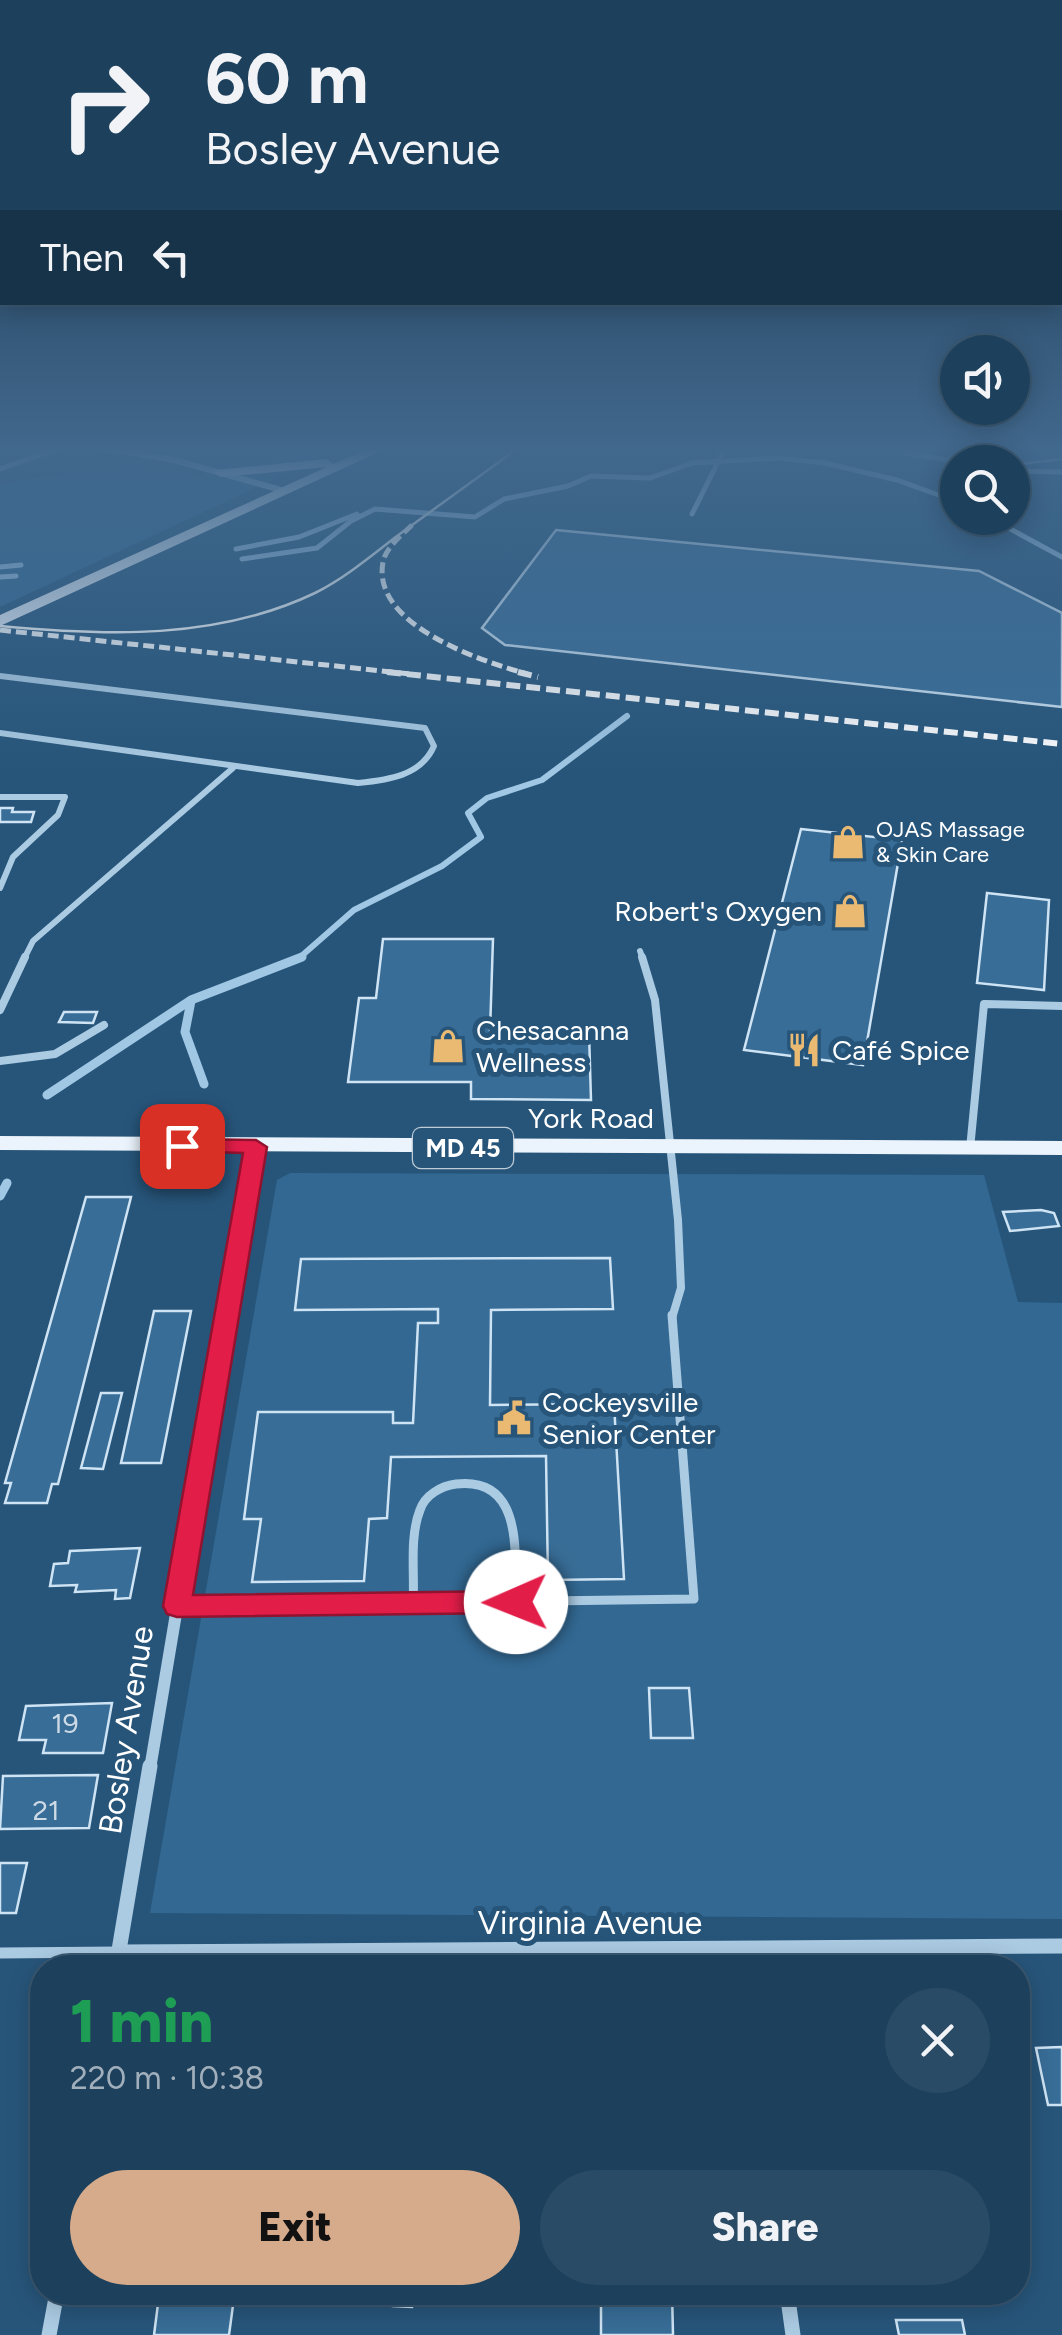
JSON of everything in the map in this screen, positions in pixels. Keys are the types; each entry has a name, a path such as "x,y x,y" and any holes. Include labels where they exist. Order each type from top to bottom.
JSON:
{"main road":[{"path":"0,621 145,555"},
{"name":"York Road","path":"0,1143 1062,1148"}],"street":[{"name":"Bosley Avenue","path":"119,1955 256,1147"},
{"name":"Virginia Avenue","path":"431,1955 1062,1946"},
{"path":"744,1950 745,1955"},
{"path":"49,2335 55,2305"},
{"path":"790,2305 793,2335"}],"lane":[{"path":"0,676 425,728 434,746 426,762 387,780 335,782 0,733"},
{"path":"0,1010 33,941 234,768"},
{"path":"0,797 65,798 58,814 14,857 0,888"},
{"path":"177,1606 694,1600 672,1318 681,1288 671,1149 655,1000 640,950"},
{"path":"970,1149 984,1004 1062,1006"},
{"path":"0,1061 51,1056 71,1048 104,1025"},
{"path":"413,1603 420,1508 432,1494 468,1483 486,1486 502,1495 511,1508 516,1602"},
{"path":"0,1953 34,1955"}],"shaded area":[{"path":"0,555 111,555 0,607"},
{"path":"290,1173 984,1175 1018,1302 1062,1303 1062,1919 150,1913 277,1180"}],"building":[{"path":"537,555 814,555 979,571 1062,613 1062,707 505,645 482,628"},
{"path":"0,808 34,812 31,822 0,822"},
{"path":"801,829 902,840 863,1065 744,1050"},
{"path":"987,893 1049,900 1044,990 977,983"},
{"path":"383,939 493,939 490,1032 589,1032 591,1100 471,1099 471,1082 348,1082 359,998 376,998"},
{"path":"64,1012 97,1012 93,1023 59,1022"},
{"path":"86,1197 131,1197 58,1484 52,1484 47,1503 5,1503 11,1483 5,1483"},
{"path":"1003,1212 1054,1213 1059,1226 1010,1231"},
{"name":"Cockeysville Senior Center","path":"610,1258 613,1309 491,1310 490,1405 614,1404 624,1579 548,1580 546,1456 391,1457 387,1518 369,1519 364,1581 252,1582 261,1519 244,1519 258,1412 393,1412 393,1423 413,1423 418,1323 438,1323 438,1309 295,1310 301,1259"},
{"path":"154,1311 191,1311 161,1463 121,1463"},
{"path":"101,1393 122,1393 103,1469 81,1468"},
{"path":"140,1548 130,1598 115,1599 116,1590 75,1592 77,1585 50,1586 54,1564 68,1563 70,1551"},
{"path":"649,1688 689,1688 693,1738 651,1738"},
{"path":"112,1703 103,1753 43,1753 46,1740 19,1740 26,1706"},
{"path":"98,1775 89,1828 0,1829 3,1776"},
{"path":"0,1863 27,1863 16,1913 0,1913"},
{"path":"1062,2047 1062,2105 1048,2105 1036,2048"},
{"path":"158,2305 233,2305 229,2335 154,2335"},
{"path":"601,2305 672,2305 673,2335 601,2335"},
{"path":"896,2320 962,2320 965,2335 899,2335"}],"waterway":[{"path":"242,559 269,555"},
{"path":"1058,555 1062,557"},
{"path":"0,567 21,565"},
{"path":"0,577 16,576"},
{"path":"299,958 354,910 442,866 481,837 468,813 487,798 542,780 627,716"},
{"path":"47,1095 191,1000 299,958"},
{"path":"191,1001 185,1032 204,1084"},
{"path":"0,1196 7,1183"}],"tram line":[{"path":"0,626 80,632 200,627 278,608 315,593 372,555"}],"railway":[{"path":"386,555 384,584 394,604 411,622 458,649 527,674"},
{"path":"0,630 410,674"},
{"path":"387,672 1062,744"},
{"path":"518,672 538,677"}],"place":[{"name":"OJAS Massage & Skin Care","path":"848,842"},
{"name":"Robert's Oxygen","path":"850,911"},
{"name":"Chesacanna Wellness","path":"448,1046"},
{"name":"Café Spice","path":"804,1050"},
{"name":"Cockeysville Senior Center","path":"514,1418"}],"route":[{"path":"182,1146 256,1147 177,1606 516,1602"}]}
